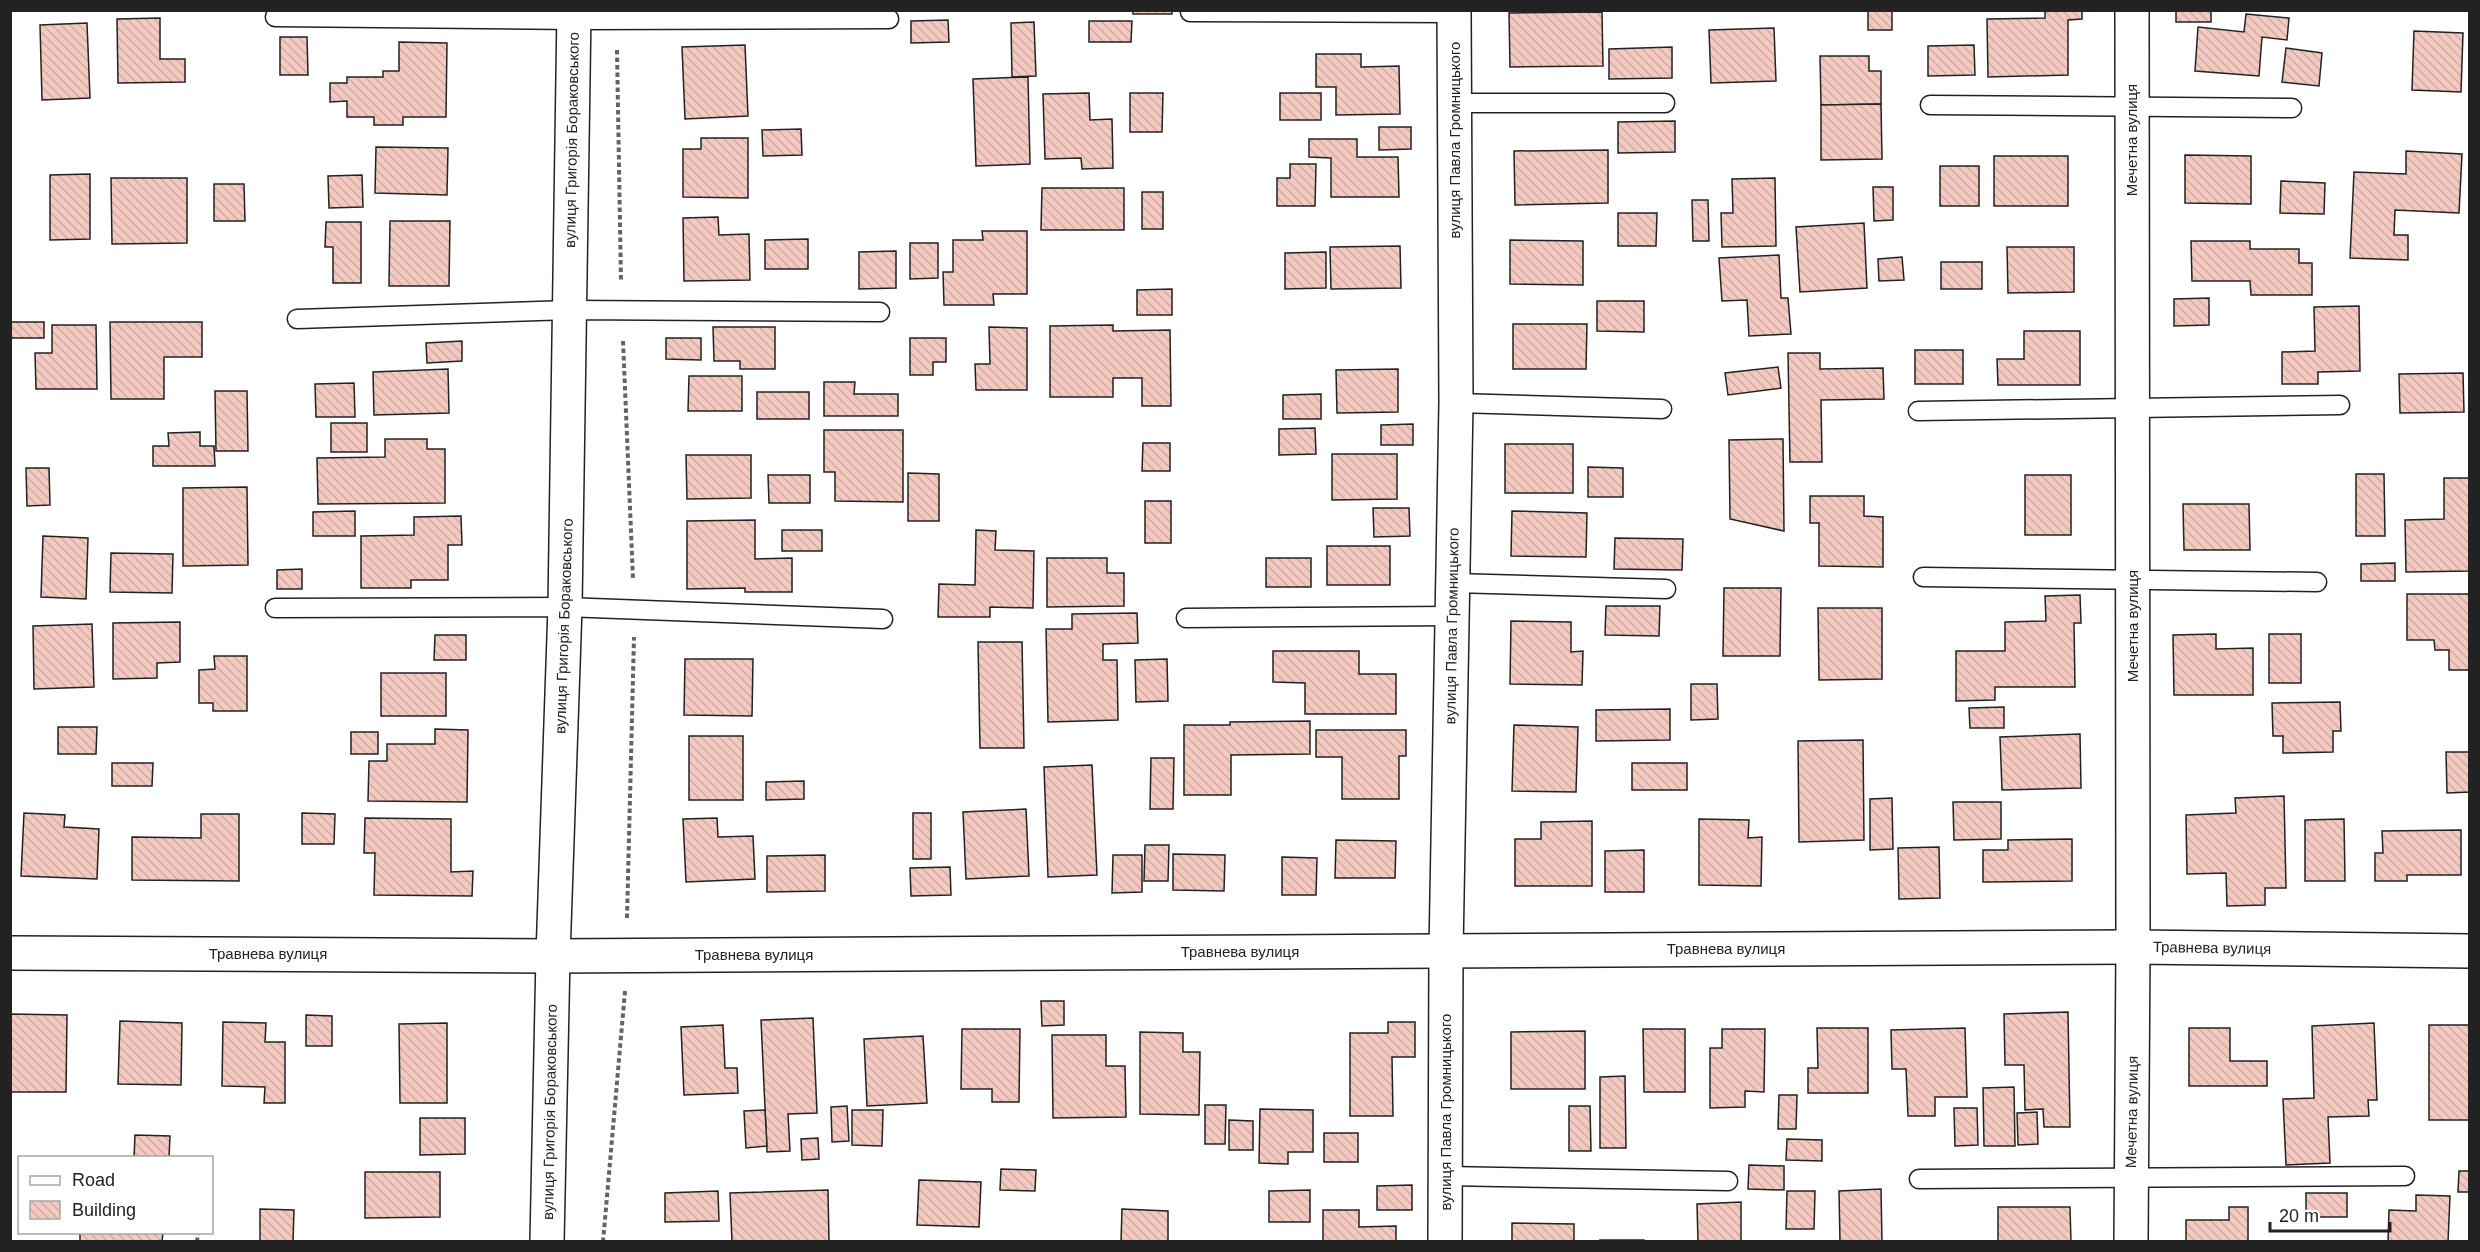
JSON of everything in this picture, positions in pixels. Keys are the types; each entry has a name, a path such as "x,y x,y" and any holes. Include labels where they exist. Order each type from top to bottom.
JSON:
{"street":[{"name":"Мечетна вулиця","path":"2131,1242 2132,10"},
{"name":"вулиця Павла Громницького","path":"1445,1242 1446,951 1456,403 1454,12"},
{"name":"вулиця Григорія Бораковського","path":"547,1242 553,956 565,607 574,15"},
{"name":"Травнева вулиця","path":"10,953 553,956 2133,947 2469,951"}],"lane":[{"path":"1190,12 1454,12"},
{"path":"275,17 574,15 889,19"},
{"path":"1454,103 1665,103"},
{"path":"1930,105 2292,108"},
{"path":"297,319 570,310 880,312"},
{"path":"1456,403 1662,409"},
{"path":"1918,411 2340,405"},
{"path":"1923,577 2317,582"},
{"path":"1453,583 1666,589"},
{"path":"275,608 565,607 883,619"},
{"path":"1186,618 1452,616"},
{"path":"1446,1176 1728,1181"},
{"path":"1919,1179 2405,1176"}],"building":[{"path":"1133,10 1172,10 1172,14 1133,14"},
{"path":"1868,10 1892,10 1892,30 1868,30"},
{"path":"2045,10 2082,10 2082,19 2068,20 2068,75 1988,77 1987,19 2045,18"},
{"path":"2176,10 2211,10 2211,22 2176,22"},
{"path":"1602,12 1603,66 1510,67 1509,13"},
{"path":"2246,14 2289,18 2287,40 2262,37 2259,76 2195,71 2198,27 2244,32"},
{"path":"160,18 160,59 185,59 185,82 118,83 117,19"},
{"path":"948,20 949,42 911,43 911,21"},
{"path":"1089,21 1132,21 1131,42 1089,42"},
{"path":"1034,22 1036,76 1012,77 1011,23"},
{"path":"87,23 90,98 42,100 40,25"},
{"path":"1774,28 1776,81 1711,83 1709,30"},
{"path":"2414,31 2463,33 2461,92 2412,90"},
{"path":"280,37 307,37 308,75 280,75"},
{"path":"399,42 447,43 446,117 403,117 403,125 374,125 374,117 347,117 347,101 330,102 330,83 347,83 347,77 383,77 383,71 399,71"},
{"path":"745,45 748,116 685,119 682,47"},
{"path":"1974,45 1975,75 1928,76 1928,46"},
{"path":"1672,47 1672,78 1609,79 1609,49"},
{"path":"2286,48 2322,53 2319,86 2282,82"},
{"path":"1316,54 1361,54 1361,67 1399,66 1400,114 1336,115 1336,87 1316,87"},
{"path":"1820,56 1869,56 1869,71 1881,71 1881,104 1821,105"},
{"path":"1028,77 1030,164 976,166 973,79"},
{"path":"1089,93 1090,120 1112,119 1113,168 1082,169 1081,158 1045,159 1043,94"},
{"path":"1130,93 1163,93 1162,132 1130,132"},
{"path":"1280,93 1321,93 1321,120 1280,120"},
{"path":"1881,104 1882,159 1821,160 1821,105"},
{"path":"1675,121 1675,152 1618,153 1618,122"},
{"path":"1379,127 1411,127 1411,149 1379,150"},
{"path":"801,129 802,155 763,156 762,130"},
{"path":"701,138 748,138 748,198 683,197 683,149 701,149"},
{"path":"1309,139 1357,139 1357,157 1398,157 1399,197 1331,197 1331,158 1309,157"},
{"path":"376,147 448,148 447,195 375,193"},
{"path":"1608,150 1608,203 1515,205 1514,151"},
{"path":"2406,151 2462,154 2459,213 2395,210 2394,235 2408,235 2408,260 2350,258 2354,172 2406,174"},
{"path":"2185,155 2251,156 2251,204 2185,203"},
{"path":"1994,156 2068,156 2068,206 1994,206"},
{"path":"1290,164 1316,164 1315,206 1277,206 1277,178 1290,178"},
{"path":"1940,166 1979,166 1979,206 1940,206"},
{"path":"90,174 90,239 50,240 50,175"},
{"path":"362,175 363,207 329,208 328,176"},
{"path":"111,178 187,178 187,243 112,244"},
{"path":"1775,178 1776,246 1722,247 1721,213 1733,213 1732,179"},
{"path":"2281,181 2325,183 2324,214 2280,213"},
{"path":"214,184 244,184 245,221 214,221"},
{"path":"1873,187 1893,187 1893,220 1874,221"},
{"path":"1042,188 1124,188 1124,230 1041,230"},
{"path":"1142,192 1163,192 1163,229 1142,229"},
{"path":"1692,200 1708,200 1709,241 1693,241"},
{"path":"1618,213 1657,213 1656,246 1618,246"},
{"path":"718,217 719,235 749,234 750,280 684,281 683,218"},
{"path":"390,221 450,221 449,286 389,286"},
{"path":"326,222 361,222 361,283 333,283 333,247 325,247"},
{"path":"1864,223 1867,288 1800,292 1796,227"},
{"path":"982,231 1027,231 1027,294 993,294 994,305 944,305 943,272 953,272 953,240 983,240"},
{"path":"808,239 808,269 765,269 765,240"},
{"path":"1510,240 1583,241 1583,285 1510,284"},
{"path":"2191,241 2250,241 2250,249 2299,249 2299,263 2312,263 2312,295 2251,295 2250,281 2192,281"},
{"path":"910,243 938,243 938,278 910,279"},
{"path":"1400,246 1401,288 1331,289 1330,247"},
{"path":"2007,247 2074,247 2074,292 2008,293"},
{"path":"896,251 896,288 859,289 859,252"},
{"path":"1326,252 1326,288 1285,289 1285,253"},
{"path":"1779,255 1781,298 1788,298 1791,334 1749,336 1747,300 1722,301 1719,258"},
{"path":"1902,257 1904,280 1879,281 1878,259"},
{"path":"1941,262 1982,262 1982,289 1941,289"},
{"path":"1172,289 1172,315 1137,315 1137,290"},
{"path":"2209,298 2209,325 2174,326 2174,299"},
{"path":"1597,301 1644,301 1644,332 1597,331"},
{"path":"2359,306 2360,371 2318,372 2318,384 2282,384 2282,352 2315,351 2314,307"},
{"path":"10,322 44,322 44,338 10,338"},
{"path":"110,322 202,322 202,357 164,357 164,399 111,399"},
{"path":"1513,324 1587,324 1586,369 1513,369"},
{"path":"52,325 96,325 97,389 36,389 35,353 52,353"},
{"path":"1113,325 1113,331 1170,330 1171,406 1142,406 1142,378 1113,378 1113,397 1050,397 1050,326"},
{"path":"713,327 775,327 775,369 740,369 740,361 714,361"},
{"path":"989,327 1027,328 1027,390 976,390 975,364 990,364"},
{"path":"2024,331 2080,331 2080,385 1998,385 1997,359 2024,359"},
{"path":"666,338 701,338 701,360 666,359"},
{"path":"910,338 946,338 946,362 933,362 933,375 910,375"},
{"path":"462,341 462,361 427,363 426,343"},
{"path":"1915,350 1963,350 1963,384 1915,384"},
{"path":"1788,353 1820,353 1820,369 1883,368 1884,399 1821,400 1822,462 1790,462"},
{"path":"1778,367 1781,388 1728,395 1725,373"},
{"path":"448,369 449,413 374,415 373,372"},
{"path":"1398,369 1398,412 1337,413 1336,370"},
{"path":"2463,373 2464,412 2400,413 2399,374"},
{"path":"689,376 742,376 742,411 688,411"},
{"path":"824,382 855,382 854,394 898,394 898,416 824,416"},
{"path":"354,383 355,417 316,417 315,384"},
{"path":"215,391 247,391 248,451 216,451"},
{"path":"757,392 809,392 809,419 757,419"},
{"path":"1321,394 1321,419 1283,419 1283,395"},
{"path":"331,423 367,423 367,452 331,452"},
{"path":"1413,424 1413,445 1381,445 1381,425"},
{"path":"1315,428 1316,454 1279,455 1279,429"},
{"path":"824,430 903,430 903,502 835,501 835,472 824,472"},
{"path":"200,432 200,446 214,446 215,466 153,466 153,446 169,446 168,433"},
{"path":"385,439 427,439 427,449 445,449 445,503 318,504 317,458 385,457"},
{"path":"1783,439 1784,531 1730,519 1729,440"},
{"path":"1143,443 1170,443 1170,471 1142,471"},
{"path":"1505,444 1573,444 1573,493 1505,493"},
{"path":"1332,454 1397,454 1397,499 1332,500"},
{"path":"686,455 751,455 751,498 687,499"},
{"path":"1588,467 1623,468 1623,497 1588,497"},
{"path":"26,468 49,468 50,505 27,506"},
{"path":"908,473 939,474 939,521 908,521"},
{"path":"2356,474 2384,474 2385,536 2356,536"},
{"path":"768,475 810,475 810,503 769,503"},
{"path":"2025,475 2071,475 2071,535 2025,535"},
{"path":"2444,478 2470,478 2470,571 2406,572 2405,520 2444,519"},
{"path":"247,487 248,565 183,566 183,488"},
{"path":"1810,496 1864,496 1864,516 1883,517 1883,567 1819,566 1819,523 1810,523"},
{"path":"1145,501 1171,501 1171,543 1145,543"},
{"path":"2183,504 2249,504 2250,550 2184,550"},
{"path":"1373,508 1409,508 1410,536 1374,537"},
{"path":"355,511 355,536 313,536 313,512"},
{"path":"1512,511 1587,513 1586,557 1511,556"},
{"path":"461,516 462,545 448,545 448,580 411,580 411,588 361,588 361,536 414,535 414,517"},
{"path":"755,520 755,559 792,558 792,592 745,592 745,588 687,589 687,521"},
{"path":"782,530 822,530 822,551 782,551"},
{"path":"976,530 996,531 995,550 1034,551 1033,608 990,607 990,617 938,617 939,584 975,585"},
{"path":"43,536 88,538 86,599 41,597"},
{"path":"1615,538 1683,539 1682,570 1614,569"},
{"path":"1327,546 1390,546 1390,585 1327,585"},
{"path":"111,553 173,554 172,593 110,592"},
{"path":"1047,558 1107,558 1107,573 1124,573 1124,606 1047,607"},
{"path":"1266,558 1311,558 1311,587 1266,587"},
{"path":"2395,563 2395,581 2361,581 2361,564"},
{"path":"302,569 302,589 277,589 277,570"},
{"path":"1724,588 1781,588 1780,656 1723,656"},
{"path":"2407,594 2469,594 2470,670 2449,670 2449,650 2435,650 2434,640 2407,640"},
{"path":"2080,595 2081,623 2074,623 2075,687 1995,687 1995,700 1956,701 1956,651 2005,651 2005,622 2046,621 2045,596"},
{"path":"1606,606 1660,606 1659,636 1605,635"},
{"path":"1818,608 1882,608 1882,679 1819,680"},
{"path":"1137,613 1138,643 1103,644 1103,660 1117,660 1118,720 1048,722 1046,629 1072,629 1072,614"},
{"path":"1511,621 1571,622 1571,652 1583,651 1582,685 1510,684"},
{"path":"180,622 180,662 157,663 157,678 113,679 113,623"},
{"path":"92,624 94,687 34,689 33,626"},
{"path":"2216,634 2216,649 2253,648 2253,695 2174,695 2173,635"},
{"path":"2269,634 2301,634 2301,683 2269,683"},
{"path":"435,635 466,635 466,660 434,660"},
{"path":"978,642 1022,642 1024,748 980,748"},
{"path":"1273,651 1359,651 1359,674 1396,674 1396,714 1305,714 1305,683 1273,682"},
{"path":"214,656 247,656 247,711 213,711 213,703 199,703 199,670 215,669"},
{"path":"685,659 753,659 752,716 684,715"},
{"path":"1167,659 1168,701 1136,702 1135,660"},
{"path":"381,673 446,673 446,716 381,716"},
{"path":"1691,684 1717,684 1718,719 1691,720"},
{"path":"2340,702 2341,731 2333,731 2333,752 2283,753 2283,736 2273,736 2272,703"},
{"path":"2004,707 2004,728 1970,728 1969,708"},
{"path":"1670,709 1670,740 1596,741 1596,710"},
{"path":"1310,721 1310,754 1231,755 1231,795 1184,795 1184,725"},
{"path":"1514,725 1578,727 1576,792 1512,791"},
{"path":"58,727 97,727 96,754 58,754"},
{"path":"435,729 468,730 467,802 368,801 369,761 387,761 387,744 435,744"},
{"path":"1316,730 1406,730 1406,756 1399,756 1399,799 1342,799 1342,757 1316,757"},
{"path":"351,732 378,732 378,754 351,754"},
{"path":"2080,734 2081,788 2002,790 2000,737"},
{"path":"689,736 743,736 743,800 689,800"},
{"path":"1863,740 1864,840 1799,842 1798,741"},
{"path":"2446,752 2470,752 2470,792 2447,793"},
{"path":"1151,758 1174,758 1173,809 1150,809"},
{"path":"112,763 153,763 152,786 112,786"},
{"path":"1632,763 1687,763 1687,790 1632,790"},
{"path":"1092,765 1097,875 1048,877 1044,767"},
{"path":"804,781 804,799 766,800 766,782"},
{"path":"2284,796 2286,888 2265,888 2265,905 2227,906 2226,873 2187,874 2186,815 2236,813 2235,798"},
{"path":"1892,798 1893,849 1870,850 1870,799"},
{"path":"1953,802 2001,802 2001,839 1954,840"},
{"path":"1026,809 1029,876 966,879 963,812"},
{"path":"24,813 65,815 64,827 99,829 97,879 21,876"},
{"path":"302,813 335,814 334,844 302,844"},
{"path":"913,813 931,813 931,859 913,859"},
{"path":"201,814 239,814 239,881 132,880 132,837 201,838"},
{"path":"365,818 451,819 451,872 473,871 472,896 374,895 375,853 364,853"},
{"path":"717,818 718,837 753,836 755,879 686,882 683,819"},
{"path":"1699,819 1749,820 1748,838 1762,837 1761,886 1699,885"},
{"path":"2344,819 2345,881 2305,881 2305,820"},
{"path":"1592,821 1592,886 1515,886 1515,839 1541,839 1541,822"},
{"path":"2461,830 2461,875 2407,875 2407,881 2375,881 2375,853 2383,853 2382,831"},
{"path":"2072,839 2072,881 1983,882 1983,850 2008,850 2008,840"},
{"path":"1336,840 1396,841 1395,878 1335,878"},
{"path":"1145,845 1169,845 1168,881 1144,881"},
{"path":"1939,847 1940,898 1899,899 1898,848"},
{"path":"1644,850 1644,892 1605,892 1605,851"},
{"path":"1173,854 1225,855 1224,891 1173,890"},
{"path":"825,855 825,891 767,892 767,856"},
{"path":"1113,855 1142,855 1142,892 1112,893"},
{"path":"1282,857 1317,858 1316,895 1282,895"},
{"path":"950,867 951,895 911,896 910,868"},
{"path":"1041,1001 1064,1001 1064,1025 1042,1026"},
{"path":"2068,1012 2070,1127 2044,1127 2043,1109 2025,1110 2024,1065 2005,1065 2004,1014"},
{"path":"10,1014 67,1015 66,1092 10,1092"},
{"path":"306,1015 332,1016 332,1046 306,1046"},
{"path":"813,1018 817,1113 788,1114 790,1151 767,1152 761,1020"},
{"path":"120,1021 182,1023 181,1085 118,1084"},
{"path":"223,1022 266,1023 265,1042 285,1042 285,1103 264,1103 265,1087 222,1086"},
{"path":"1388,1022 1415,1022 1415,1057 1392,1057 1393,1116 1350,1116 1350,1033 1388,1033"},
{"path":"447,1023 447,1103 400,1103 399,1024"},
{"path":"2374,1023 2377,1100 2368,1100 2369,1116 2328,1117 2330,1163 2286,1165 2283,1099 2314,1098 2312,1026"},
{"path":"723,1025 725,1068 737,1068 738,1093 684,1095 681,1027"},
{"path":"2429,1025 2470,1025 2470,1120 2429,1120"},
{"path":"1817,1028 1868,1028 1868,1093 1808,1093 1808,1068 1818,1068"},
{"path":"1965,1028 1967,1097 1935,1097 1935,1116 1908,1116 1906,1069 1892,1069 1891,1030"},
{"path":"2189,1028 2230,1028 2230,1061 2267,1061 2267,1086 2189,1086"},
{"path":"962,1029 1020,1029 1019,1102 992,1102 992,1089 961,1089"},
{"path":"1643,1029 1685,1029 1685,1092 1644,1092"},
{"path":"1722,1029 1765,1029 1764,1092 1745,1091 1745,1107 1710,1108 1710,1048 1722,1048"},
{"path":"1585,1031 1585,1089 1511,1089 1511,1032"},
{"path":"1140,1032 1183,1033 1183,1052 1200,1052 1199,1115 1140,1114"},
{"path":"1052,1035 1106,1035 1106,1066 1125,1066 1126,1117 1053,1118"},
{"path":"923,1036 927,1103 867,1106 864,1039"},
{"path":"1625,1076 1626,1148 1600,1148 1600,1077"},
{"path":"2014,1087 2015,1146 1984,1146 1983,1088"},
{"path":"1779,1095 1797,1095 1796,1129 1778,1129"},
{"path":"1205,1105 1226,1105 1225,1144 1205,1144"},
{"path":"847,1106 849,1141 832,1142 831,1107"},
{"path":"1569,1106 1590,1106 1591,1151 1569,1151"},
{"path":"1954,1108 1977,1108 1978,1145 1955,1146"},
{"path":"1260,1109 1313,1110 1313,1152 1288,1152 1288,1164 1259,1163"},
{"path":"765,1110 767,1146 746,1148 744,1111"},
{"path":"852,1110 883,1110 882,1146 852,1145"},
{"path":"2037,1112 2038,1144 2018,1145 2017,1113"},
{"path":"420,1118 465,1118 465,1154 420,1155"},
{"path":"1229,1120 1253,1121 1253,1150 1229,1150"},
{"path":"1324,1133 1358,1133 1358,1162 1324,1162"},
{"path":"135,1135 170,1136 169,1156 134,1156"},
{"path":"818,1138 819,1159 802,1160 801,1139"},
{"path":"1787,1139 1822,1140 1822,1161 1786,1160"},
{"path":"1749,1165 1784,1166 1784,1190 1748,1189"},
{"path":"1001,1169 1036,1170 1035,1191 1000,1190"},
{"path":"2459,1171 2470,1171 2470,1192 2458,1192"},
{"path":"365,1172 440,1172 440,1217 365,1218"},
{"path":"919,1180 981,1182 979,1227 917,1225"},
{"path":"1412,1185 1412,1210 1377,1210 1377,1186"},
{"path":"1881,1189 1882,1242 1840,1242 1839,1191"},
{"path":"828,1190 829,1242 732,1242 730,1193"},
{"path":"1310,1190 1310,1222 1269,1222 1269,1191"},
{"path":"718,1191 719,1221 665,1222 665,1193"},
{"path":"1787,1191 1815,1191 1814,1229 1786,1229"},
{"path":"2306,1193 2347,1193 2347,1217 2306,1217"},
{"path":"2416,1195 2450,1196 2448,1242 2388,1242 2389,1210 2416,1211"},
{"path":"1741,1202 1741,1242 1698,1242 1697,1204"},
{"path":"1998,1207 2070,1207 2071,1242 1998,1242"},
{"path":"2229,1207 2248,1207 2248,1242 2186,1242 2186,1220 2229,1220"},
{"path":"260,1209 294,1210 293,1242 236,1242 260,1241"},
{"path":"1122,1209 1168,1211 1168,1242 1121,1242"},
{"path":"1323,1210 1359,1210 1359,1227 1396,1226 1396,1242 1323,1242"},
{"path":"1512,1223 1574,1224 1574,1242 1512,1242"},
{"path":"80,1234 163,1234 162,1242 80,1242"},
{"path":"1600,1240 1644,1240 1644,1242 1600,1242"}]}
